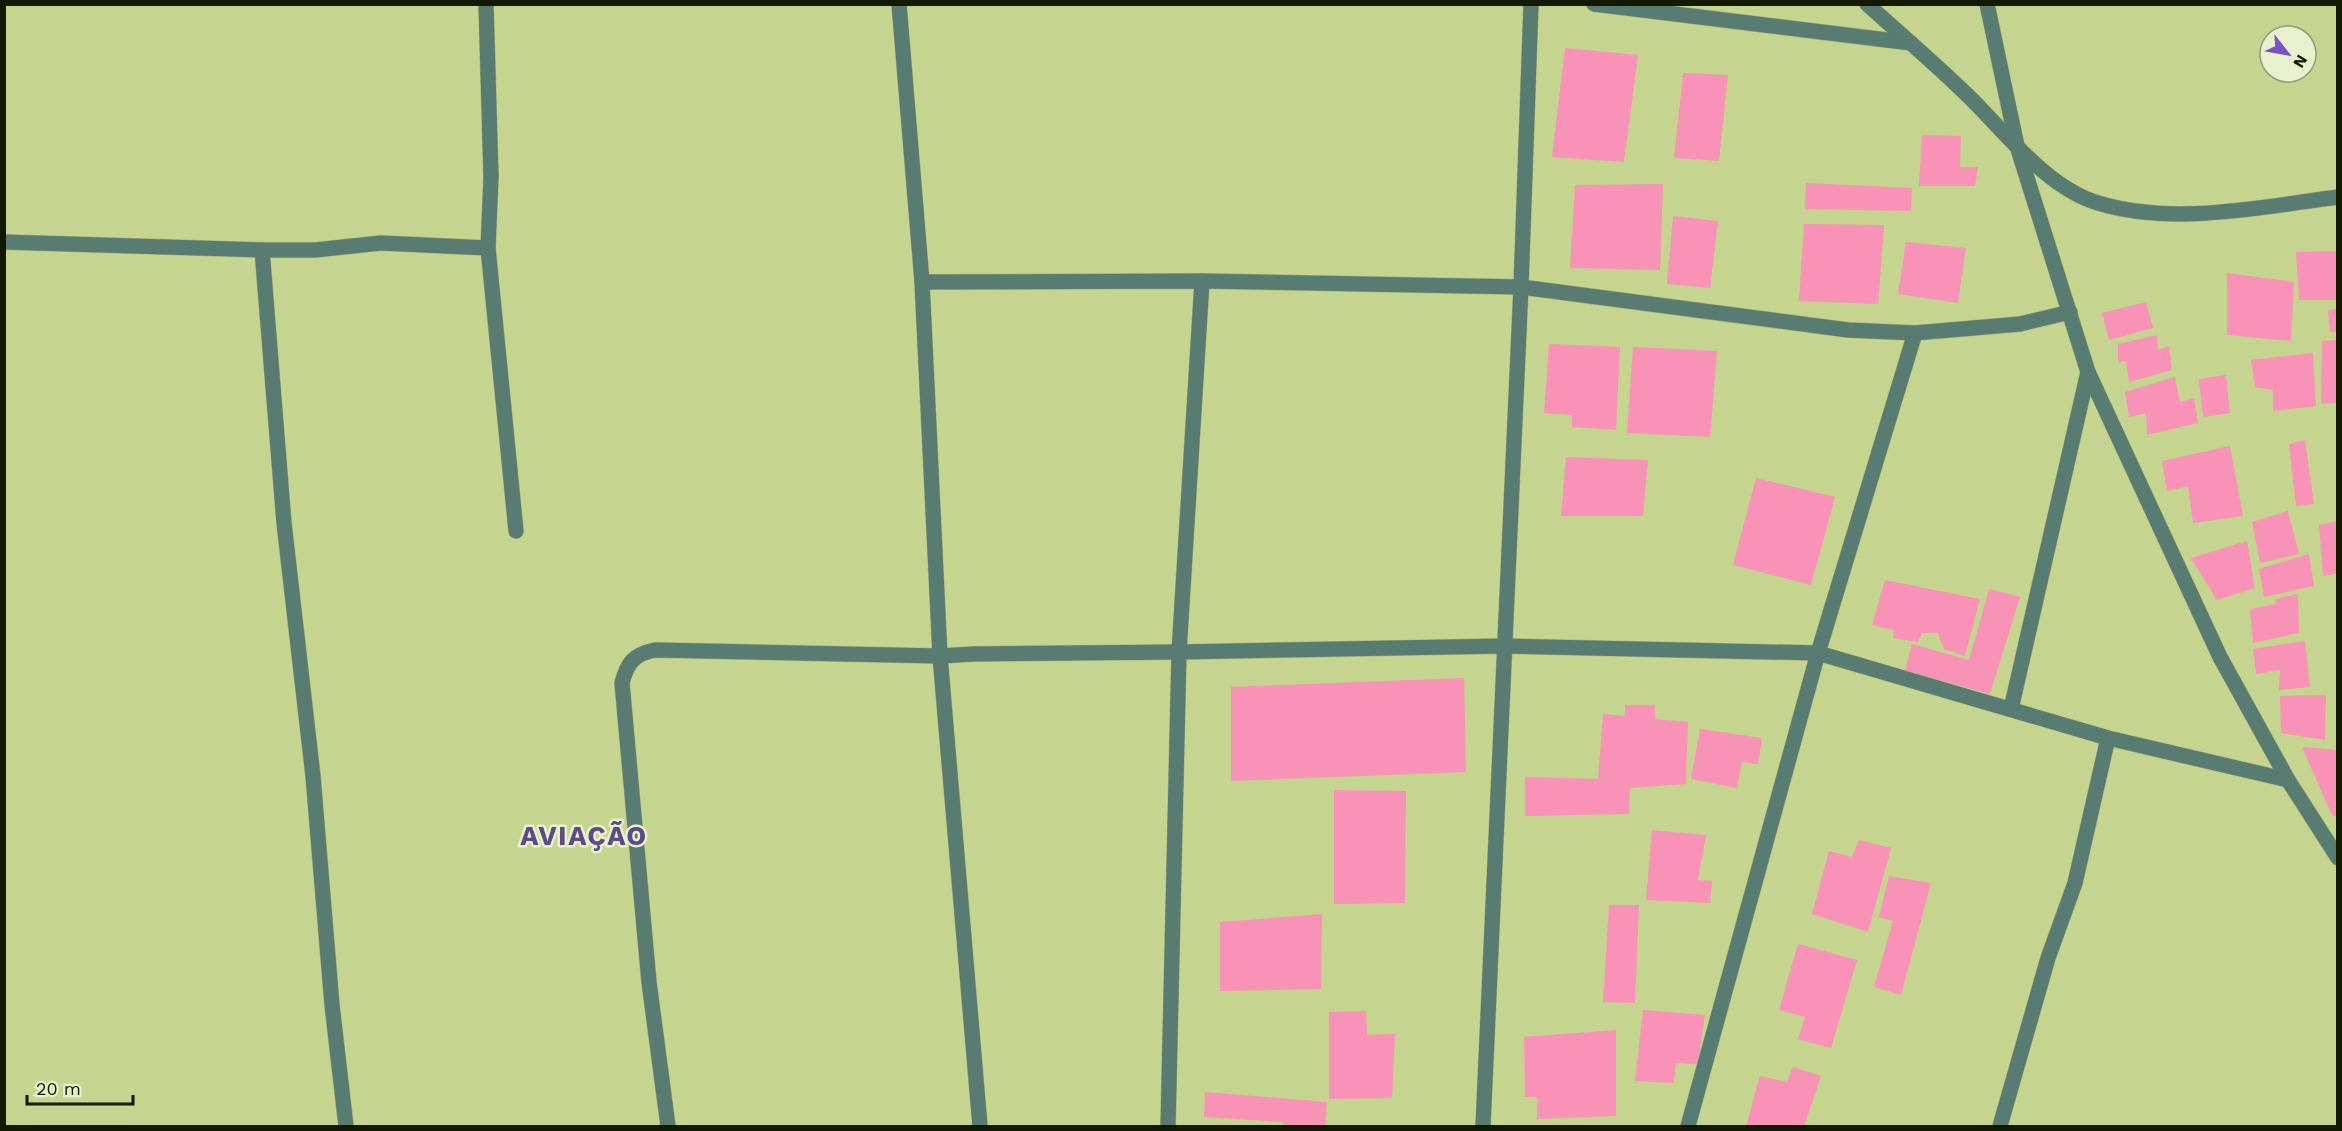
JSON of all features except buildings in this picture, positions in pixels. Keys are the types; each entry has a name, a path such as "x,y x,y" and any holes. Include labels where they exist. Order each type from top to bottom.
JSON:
{"street":[{"path":"486,4 491,177 489,248 516,531"},
{"path":"899,4 922,282 939,656 980,1126"},
{"path":"1484,1126 1521,287 1531,4"},
{"path":"1594,4 1911,43"},
{"path":"1868,4 1964,91 2056,183 2096,203 2139,212 2220,213 2337,197"},
{"path":"1987,4 2017,146 2088,372 2220,657 2288,780 2337,858"},
{"path":"4,242 262,250 315,250 381,243 489,248"},
{"path":"262,250 284,523 313,776 332,1005 345,1126"},
{"path":"922,282 1202,282 1521,287 1848,330 1915,333 2020,324 2070,312"},
{"path":"1168,1126 1179,652 1202,282"},
{"path":"1688,1126 1818,653 1915,333"},
{"path":"2011,709 2088,372"},
{"path":"668,1126 649,982 622,683 626,669 634,656 655,650 939,656 1504,646 1818,653 2108,738 2288,780"},
{"path":"2000,1126 2048,958 2075,883 2108,738"}],"district":[{"name":"AVIAÇÃO","path":"584,836"}]}
